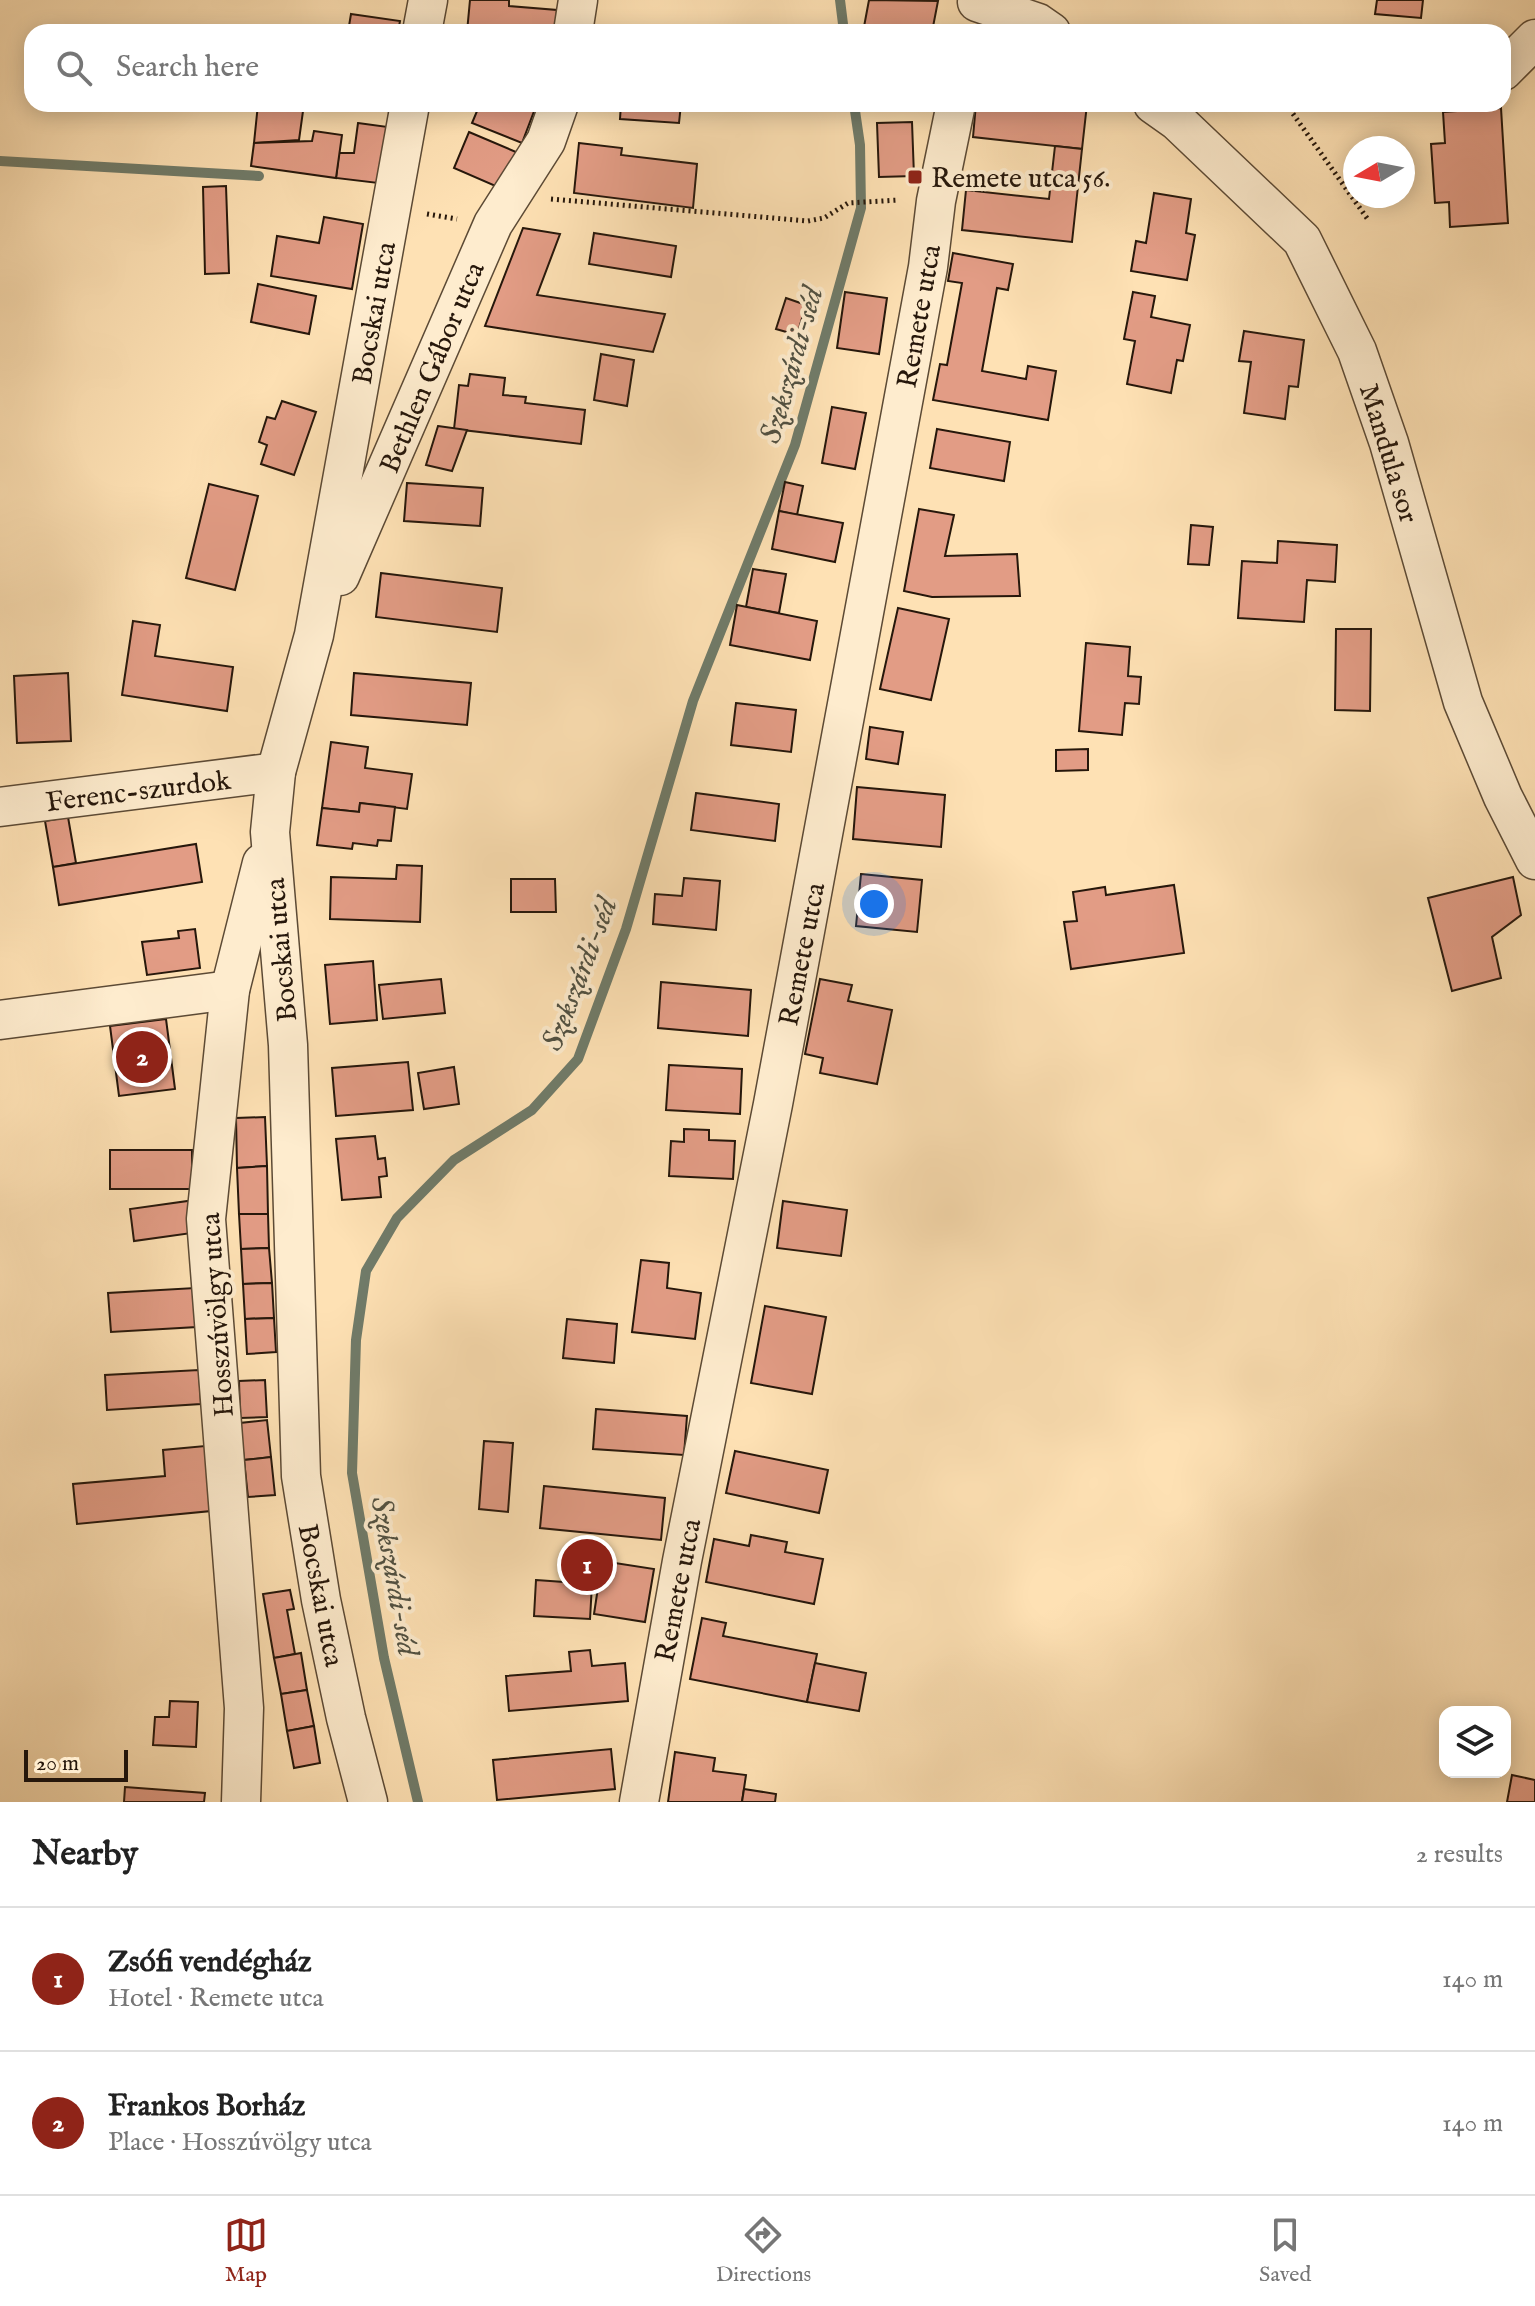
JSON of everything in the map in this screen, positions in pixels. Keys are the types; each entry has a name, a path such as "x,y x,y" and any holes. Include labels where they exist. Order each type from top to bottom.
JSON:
{"street":[{"path":"424,24 428,0"},
{"path":"574,24 578,0"},
{"path":"975,11 1033,24"},
{"path":"1511,63 1535,39"},
{"name":"Bocskai utca","path":"368,1802 324,1615 301,1476 288,1045 270,832 276,772 314,635 409,112"},
{"name":"Bethlen Gábor utca","path":"314,635 503,210 546,141 556,112"},
{"name":"Remete utca","path":"639,1802 682,1561 782,1058 926,283 936,201 954,112"},
{"name":"Mandula sor","path":"1164,112 1302,240 1357,351 1389,443 1463,702 1503,797 1535,860"},
{"name":"Ferenc-szurdok","path":"0,807 276,772"},
{"name":"Hosszúvölgy utca","path":"241,1802 244,1708 206,1219 230,990 270,832"},
{"path":"0,1020 230,990"}],"path":[{"path":"1292,112 1369,221"},
{"path":"392,209 808,221 824,218 848,203 885,199"}],"building":[{"path":"470,0 509,0 509,6 557,10 556,24 468,24"},
{"path":"869,0 938,1 934,24 864,24"},
{"path":"1377,0 1423,0 1421,18 1375,14"},
{"path":"351,14 400,21 399,24 349,24"},
{"path":"257,112 303,112 299,140 254,143"},
{"path":"477,112 534,112 522,143 472,123"},
{"path":"620,112 680,112 679,123 620,119"},
{"path":"975,112 1086,112 1082,149 973,137"},
{"path":"1443,112 1501,112 1508,223 1450,227 1449,202 1435,203 1431,144 1445,143"},
{"path":"912,122 914,176 879,177 877,123"},
{"path":"358,123 388,127 378,183 336,178 339,153 354,153"},
{"path":"314,131 342,135 336,178 251,166 254,143 312,141"},
{"path":"469,132 516,152 500,188 454,168"},
{"path":"579,143 622,148 621,155 697,164 693,208 574,193"},
{"path":"1055,146 1082,149 1072,242 962,230 966,190 1049,199"},
{"path":"226,186 229,273 205,274 203,187"},
{"path":"1154,193 1191,199 1186,233 1195,235 1187,280 1131,271 1136,241 1146,243"},
{"path":"324,217 363,224 352,289 271,276 277,236 319,243"},
{"path":"523,228 560,234 537,295 665,314 653,352 485,326"},
{"path":"594,233 676,246 671,277 589,264"},
{"path":"953,253 1013,264 1008,290 997,288 982,371 1026,379 1028,366 1056,371 1048,420 933,400 940,364 947,365 962,283 948,281"},
{"path":"258,284 316,296 309,334 251,322"},
{"path":"845,292 887,298 879,354 837,348"},
{"path":"1133,292 1155,296 1151,317 1190,325 1183,361 1177,360 1171,393 1127,384 1135,341 1124,339"},
{"path":"786,298 806,305 797,335 776,329"},
{"path":"1244,331 1304,340 1298,387 1289,386 1285,419 1244,413 1251,362 1239,361"},
{"path":"601,354 634,360 627,406 594,400"},
{"path":"470,374 505,378 503,395 526,397 525,403 585,410 581,444 454,429 459,385 468,386"},
{"path":"282,401 316,412 294,475 261,464 267,445 259,442 267,417 275,419"},
{"path":"832,407 866,413 855,469 822,463"},
{"path":"438,426 467,430 452,471 426,465"},
{"path":"937,429 1010,442 1004,481 930,468"},
{"path":"785,482 803,486 797,515 779,511"},
{"path":"407,483 483,488 480,526 404,521"},
{"path":"209,484 258,496 235,590 186,578"},
{"path":"919,509 954,515 945,556 1017,554 1020,596 932,597 904,591"},
{"path":"779,511 843,523 835,562 772,549"},
{"path":"1191,525 1213,527 1209,565 1188,564"},
{"path":"1278,541 1337,545 1335,582 1307,580 1304,622 1238,618 1242,561 1277,563"},
{"path":"753,569 786,574 779,613 746,607"},
{"path":"381,573 502,588 497,632 376,617"},
{"path":"737,605 817,621 810,660 730,645"},
{"path":"898,608 949,619 931,700 880,689"},
{"path":"133,621 160,625 155,656 233,667 227,711 122,695"},
{"path":"1336,629 1371,629 1370,711 1335,710"},
{"path":"1086,643 1130,647 1128,676 1141,677 1139,704 1125,703 1122,735 1079,731"},
{"path":"68,673 71,741 17,743 14,676"},
{"path":"354,673 471,683 467,725 351,715"},
{"path":"736,703 796,710 791,752 731,745"},
{"path":"870,727 903,732 898,764 866,759"},
{"path":"331,742 368,747 365,768 412,774 407,809 360,803 359,812 322,808"},
{"path":"1088,749 1088,770 1056,771 1056,750"},
{"path":"857,787 945,795 941,847 853,839"},
{"path":"696,793 779,804 775,841 691,830"},
{"path":"360,803 395,807 391,841 378,840 377,846 353,843 352,849 317,845 322,808 359,812"},
{"path":"68,817 76,863 53,867 45,821"},
{"path":"196,844 202,882 59,905 53,867"},
{"path":"397,865 422,866 420,922 330,919 331,877 396,879"},
{"path":"861,874 922,880 917,932 856,926"},
{"path":"1513,877 1521,915 1492,937 1501,978 1452,991 1428,898"},
{"path":"684,878 720,881 716,930 653,924 655,894 682,896"},
{"path":"511,879 555,879 556,912 511,912"},
{"path":"1174,885 1184,953 1071,969 1064,922 1077,921 1073,892 1105,887 1106,895"},
{"path":"195,929 200,968 147,975 142,942 179,938 178,931"},
{"path":"373,961 377,1020 330,1024 325,965"},
{"path":"441,979 445,1013 383,1019 379,985"},
{"path":"820,979 852,985 848,1001 892,1010 877,1084 820,1073 823,1058 805,1054"},
{"path":"661,982 751,990 748,1036 658,1028"},
{"path":"166,1019 175,1089 119,1096 110,1026"},
{"path":"408,1062 413,1110 336,1116 332,1068"},
{"path":"669,1065 742,1069 740,1114 666,1110"},
{"path":"454,1067 459,1104 424,1109 418,1073"},
{"path":"265,1117 267,1166 237,1168 236,1118"},
{"path":"684,1129 709,1130 709,1140 735,1141 733,1179 669,1176 671,1141 684,1142"},
{"path":"375,1136 378,1159 385,1158 387,1176 379,1177 381,1197 342,1200 336,1139"},
{"path":"110,1150 192,1150 192,1189 110,1189"},
{"path":"267,1166 268,1214 239,1214 237,1168"},
{"path":"195,1200 199,1232 134,1241 130,1209"},
{"path":"783,1201 847,1210 841,1256 777,1248"},
{"path":"239,1214 268,1214 269,1248 241,1249"},
{"path":"269,1248 272,1283 243,1284 241,1249"},
{"path":"641,1260 669,1263 667,1288 701,1293 695,1339 632,1332"},
{"path":"272,1283 274,1318 245,1319 243,1284"},
{"path":"195,1288 197,1327 111,1332 108,1293"},
{"path":"765,1306 826,1317 812,1394 751,1383"},
{"path":"274,1318 276,1352 247,1354 245,1319"},
{"path":"567,1319 617,1324 614,1363 563,1358"},
{"path":"199,1370 201,1404 107,1410 105,1375"},
{"path":"265,1380 267,1417 240,1418 239,1381"},
{"path":"596,1409 687,1416 684,1455 593,1449"},
{"path":"267,1420 271,1457 244,1460 240,1423"},
{"path":"484,1441 513,1443 508,1512 479,1509"},
{"path":"205,1446 211,1511 77,1524 73,1484 165,1476 163,1450"},
{"path":"735,1451 828,1470 819,1513 726,1493"},
{"path":"271,1457 275,1495 248,1497 244,1460"},
{"path":"544,1486 665,1498 661,1540 540,1528"},
{"path":"751,1535 787,1542 785,1552 823,1559 814,1604 706,1582 714,1539 749,1546"},
{"path":"602,1561 654,1569 645,1622 594,1614"},
{"path":"536,1580 592,1584 590,1619 534,1616"},
{"path":"290,1590 294,1609 287,1610 295,1654 274,1658 263,1594"},
{"path":"702,1618 726,1623 723,1636 817,1654 807,1702 690,1679"},
{"path":"590,1650 592,1666 625,1663 628,1701 509,1711 506,1676 571,1671 569,1652"},
{"path":"301,1653 307,1690 281,1694 274,1658"},
{"path":"815,1663 866,1673 859,1711 807,1702"},
{"path":"307,1690 314,1726 287,1731 281,1694"},
{"path":"170,1701 198,1702 196,1747 153,1745 155,1717 169,1717"},
{"path":"314,1726 320,1763 294,1768 287,1731"},
{"path":"611,1749 615,1789 497,1800 493,1760"},
{"path":"675,1752 715,1758 713,1771 746,1775 742,1802 668,1802"},
{"path":"1512,1775 1535,1780 1535,1802 1507,1802"},
{"path":"125,1787 205,1793 204,1802 124,1802"},
{"path":"744,1789 776,1794 775,1802 742,1802"}],"waterway":[{"name":"Szekszárdi-séd","path":"840,0 843,24"},
{"name":"Szekszárdi-séd","path":"418,1802 384,1658 352,1473 356,1340 366,1271 397,1218 454,1160 532,1110 578,1059 626,929 693,701 795,445 861,208 860,145 855,112"},
{"path":"0,161 259,176"}],"place":[{"name":"Remete utca 56.","path":"915,177"},
{"name":"Frankos Borház","path":"142,1057"},
{"name":"Zsófi vendégház","path":"587,1565"}]}
